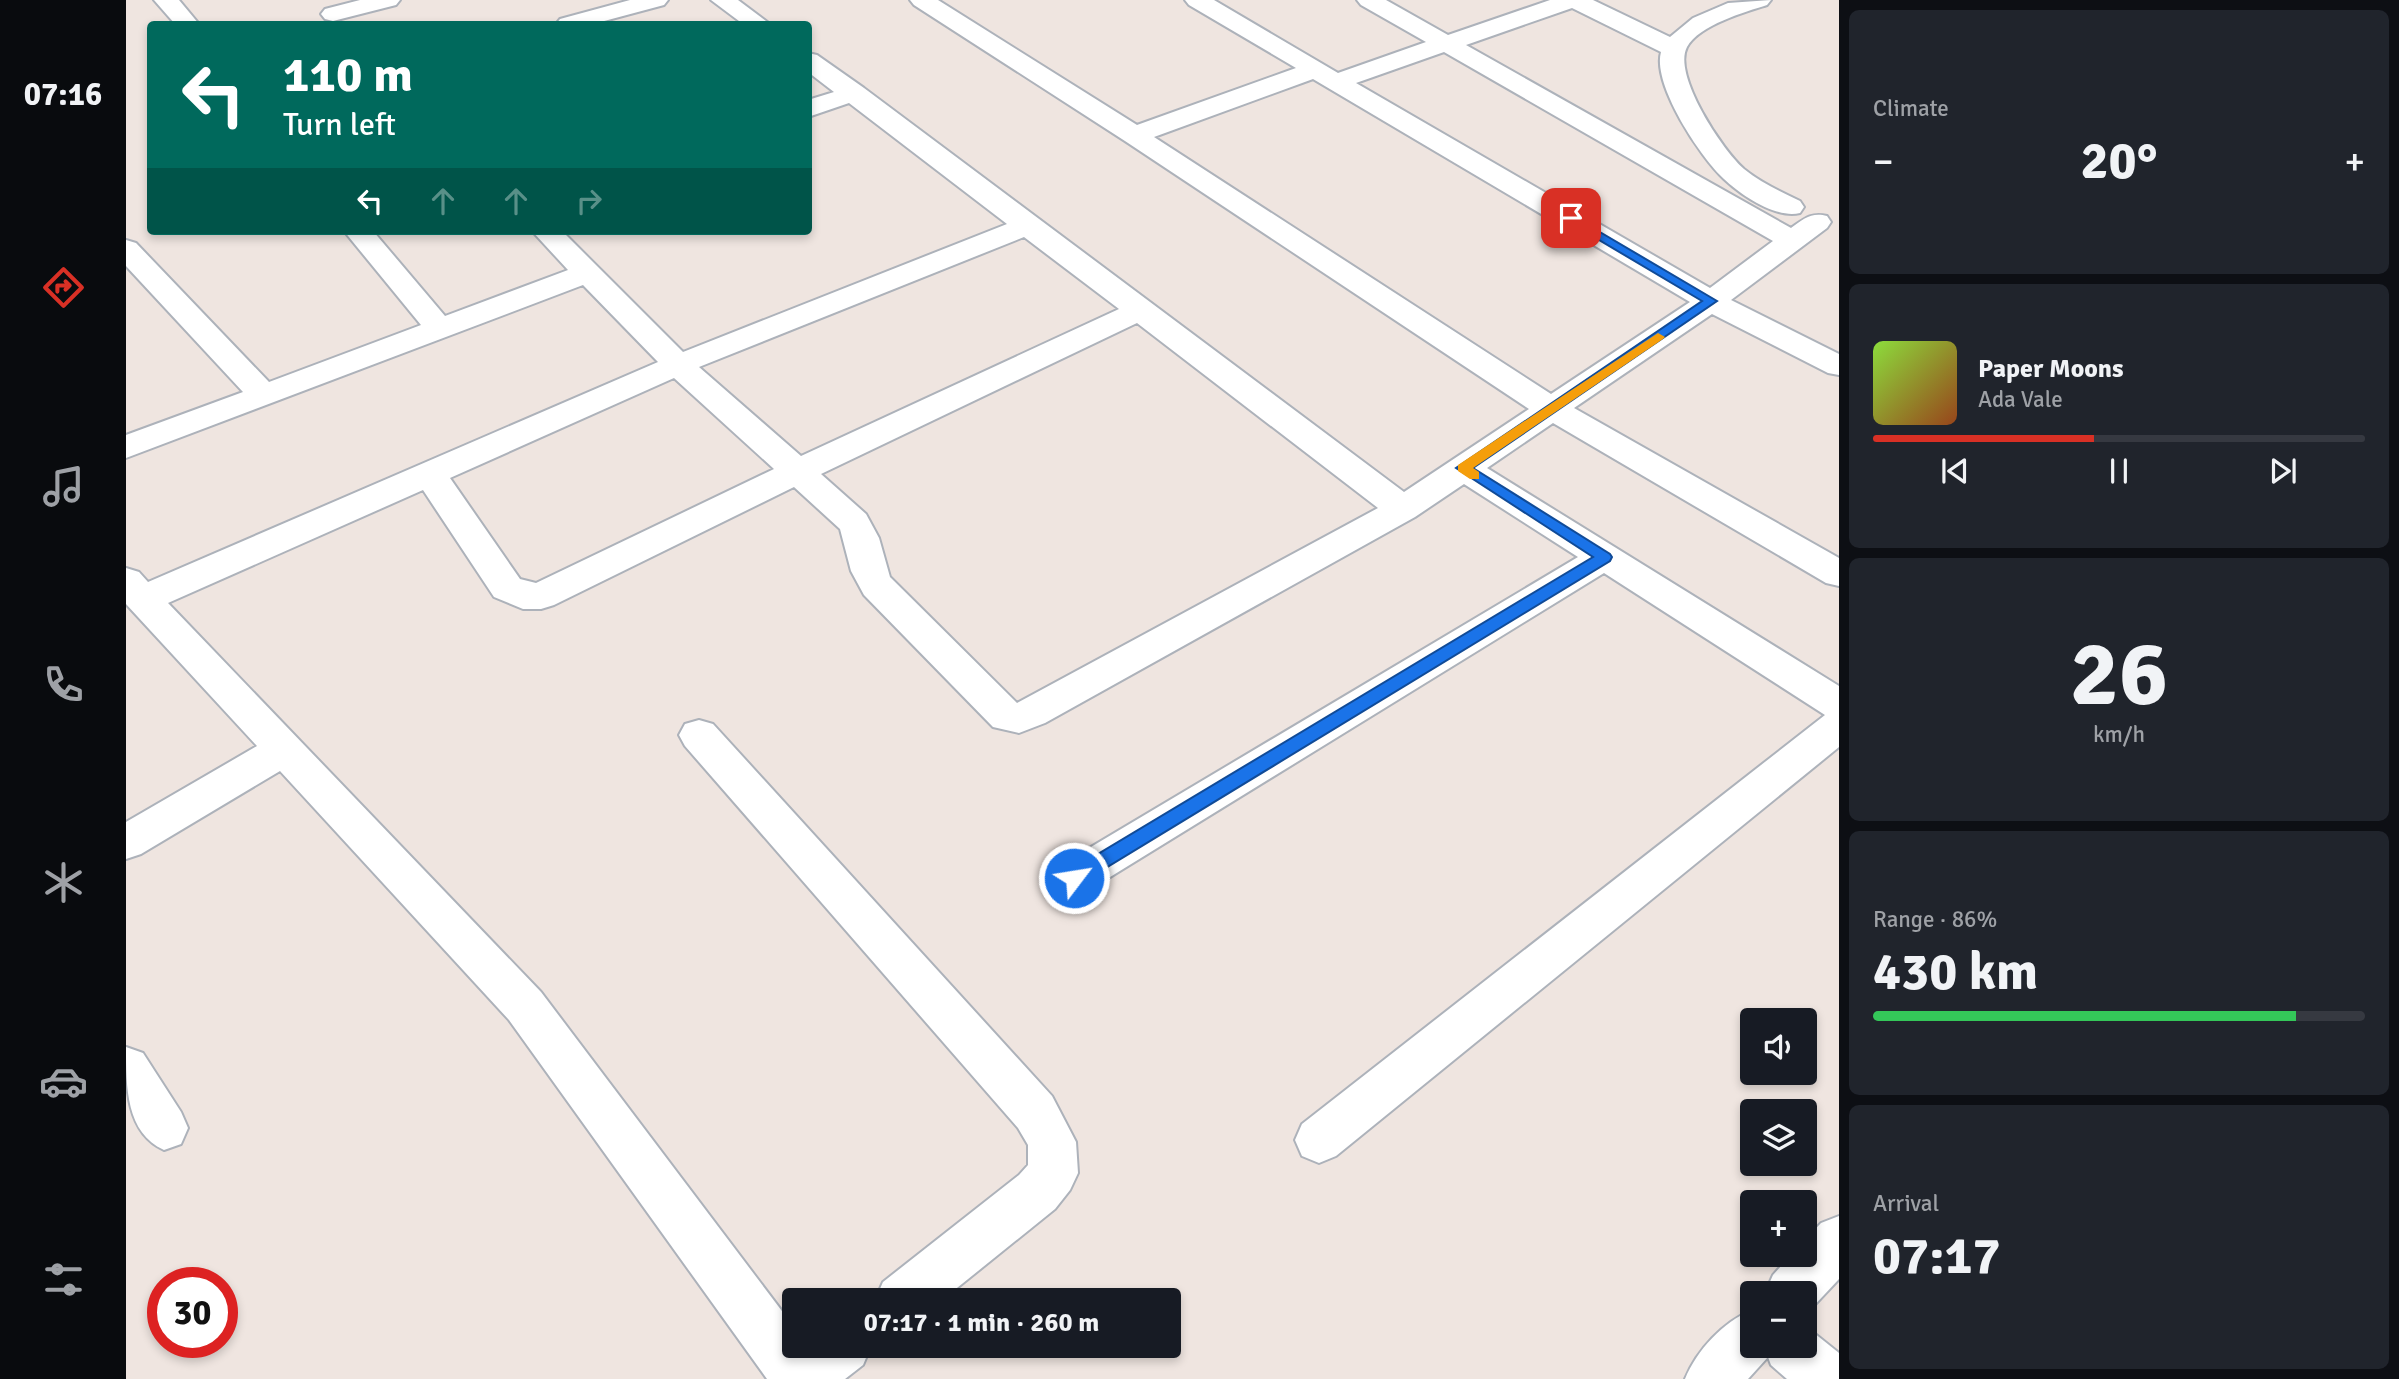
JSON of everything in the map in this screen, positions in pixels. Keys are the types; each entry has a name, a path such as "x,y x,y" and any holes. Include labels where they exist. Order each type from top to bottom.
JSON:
{"street":[{"path":"166,0 184,21"},
{"path":"332,13 388,0"},
{"path":"579,21 656,0"},
{"path":"723,0 754,21"},
{"path":"922,0 1134,135 1552,409 1839,575"},
{"path":"1197,0 1711,301 1839,366"},
{"path":"1369,0 1792,240"},
{"path":"1134,135 1328,75 1448,43 1573,0 1673,48"},
{"path":"1759,0 1712,18 1688,33 1673,48 1670,64 1676,86 1690,113 1731,171 1751,186 1828,226"},
{"path":"812,63 1403,509"},
{"path":"812,107 855,93"},
{"path":"828,1358 801,1379 525,1006 134,590 429,473 678,365 1029,225"},
{"path":"550,235 678,365 854,522 860,534 869,572 877,586 998,710 1007,717 1019,718 1403,509 1711,301 1792,240 1828,226"},
{"path":"361,235 439,327"},
{"path":"126,249 264,395"},
{"path":"126,447 588,273"},
{"path":"429,473 507,588 523,596 532,596 560,589 796,472 1141,310"},
{"path":"1463,468 1839,705"},
{"path":"1074,878 1604,557"},
{"path":"1319,1140 1839,724"},
{"path":"699,735 1035,1112 1052,1142 1053,1173 1037,1192 916,1288"},
{"path":"126,842 284,750"},
{"path":"126,1068 164,1128"},
{"path":"1802,1281 1839,1241"},
{"path":"1712,1379 1740,1349"},
{"path":"1804,1358 1828,1379"}],"slow traffic":[{"path":"1475,476 1463,468 1658,337"}],"route":[{"path":"1074,878 1604,557 1463,468 1711,301 1571,218"}]}
